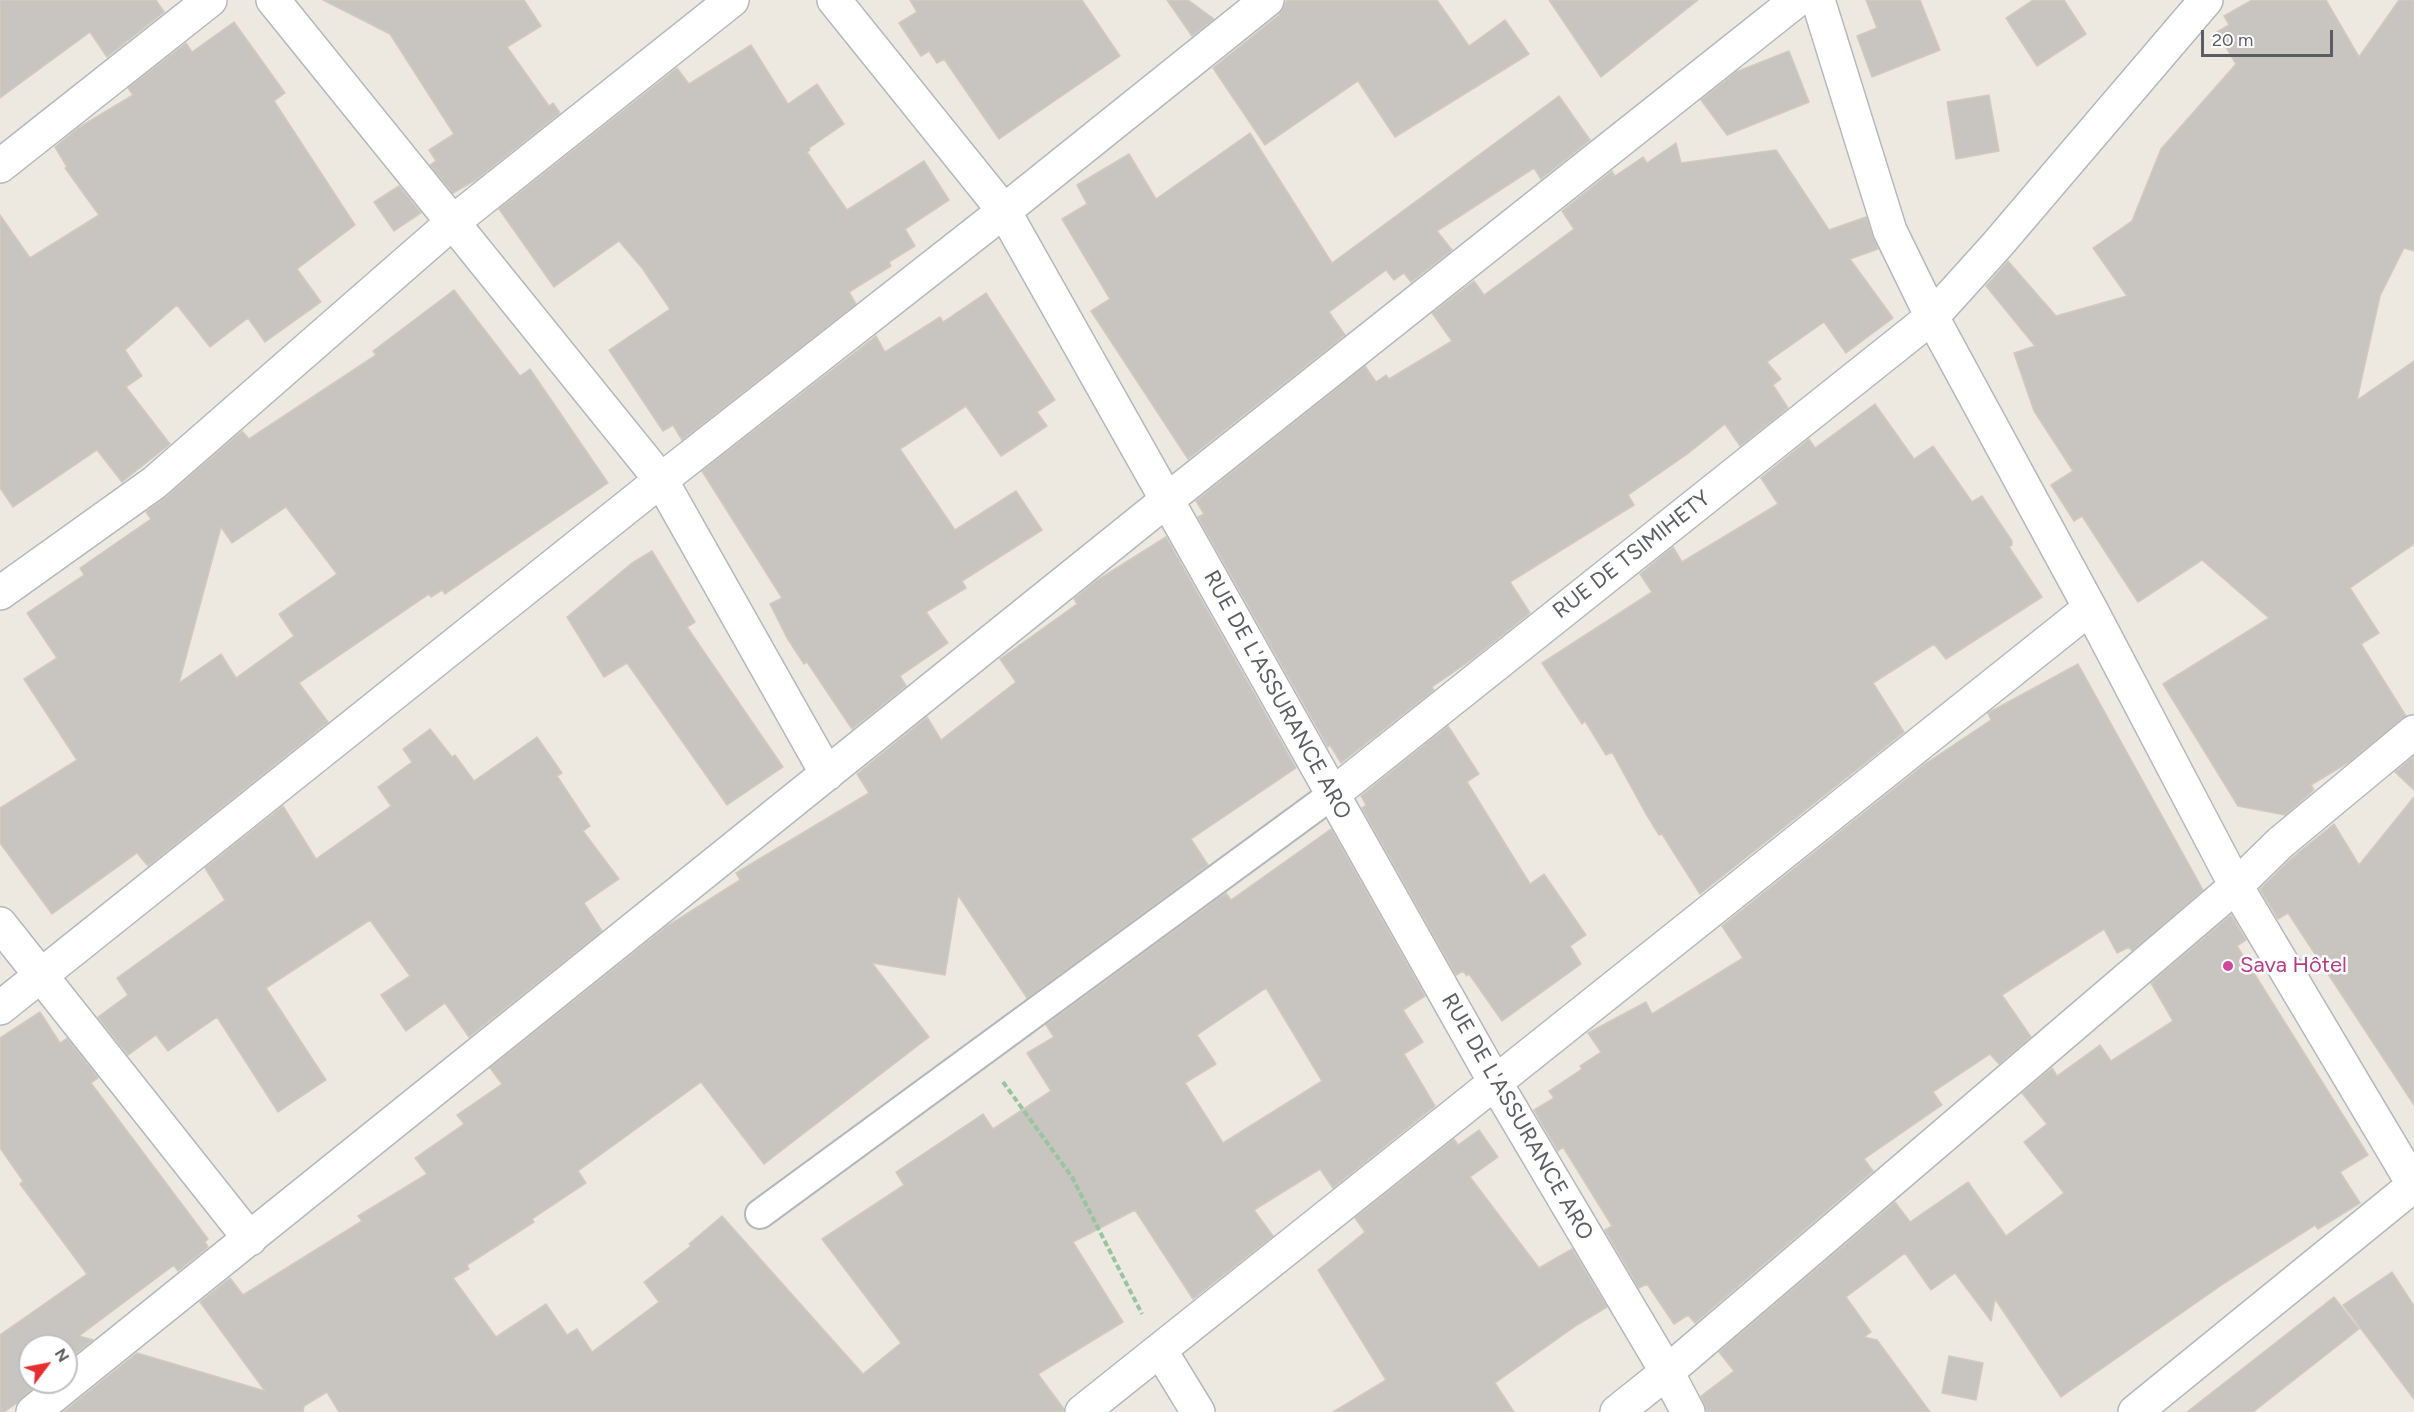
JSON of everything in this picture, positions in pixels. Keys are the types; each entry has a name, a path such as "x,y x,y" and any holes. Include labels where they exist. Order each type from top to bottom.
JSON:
{"street":[{"path":"0,166 210,0"},
{"path":"273,0 661,480 828,774"},
{"path":"0,593 154,483 453,222 732,0"},
{"name":"RUE DE L'ASSURANCE ARO","path":"834,0 1004,211 1495,1083 1667,1372 1688,1412"},
{"path":"0,1008 1267,0"},
{"path":"33,1412 1167,500 1797,0"},
{"path":"1818,0 1890,231 1932,317 2090,608 2236,886 2414,1185 2134,1412"},
{"name":"RUE DE TSIMIHETY","path":"1333,794 1932,317 2005,236 2206,0"},
{"path":"1082,1412 2090,608"},
{"path":"1617,1412 1667,1372 2236,886 2280,843 2414,732"},
{"path":"760,1214 1333,794"},
{"path":"0,924 250,1239"},
{"path":"1160,1350 1198,1412"}],"path":[{"path":"981,1052 1072,1177 1160,1350"}],"building":[{"path":"0,0 156,0 164,12 107,57 90,32 0,98"},
{"path":"323,0 524,0 541,26 507,47 549,106 553,103 560,113 477,179 453,193 430,165 436,161 429,150 454,134 390,34"},
{"path":"910,0 1082,0 1120,56 999,139 944,59 937,63 929,51 921,56 899,23 917,12"},
{"path":"1167,0 1188,0 1214,19 1192,36"},
{"path":"1287,0 1437,0 1469,46 1505,20 1529,54 1395,137 1358,81 1265,145 1213,68 1279,15"},
{"path":"1549,0 1698,0 1601,77"},
{"path":"1866,0 1920,0 1940,50 1872,77 1857,36 1877,28"},
{"path":"2033,0 2064,0 2086,34 2037,66 2006,18"},
{"path":"2252,0 2326,0 2359,57 2399,0 2414,0 2414,251 2404,248 2380,296 2357,400 2414,361 2414,544 2350,588 2379,633 2361,644 2406,716 2349,762 2311,785 2314,790 2285,815 2238,806 2163,684 2269,618 2202,560 2138,602 2082,516 2074,521 2051,485 2073,471 2034,411 2014,353 2035,346 1986,286 2008,261 2056,316 2127,296 2093,248 2132,221 2161,149 2236,64 2217,32 2229,25 2224,16"},
{"path":"234,22 285,93 274,101 355,225 297,269 321,302 265,342 248,318 210,347 177,305 125,350 142,376 126,387 170,444 122,482 97,450 13,507 0,488 0,215 30,258 99,215 65,168 67,167 55,147 78,128 133,95 128,88 186,43 192,52"},
{"path":"751,45 788,104 817,84 844,124 809,148 807,152 847,210 924,161 949,200 905,229 915,246 889,262 891,266 849,292 856,304 682,440 673,425 663,431 609,350 670,309 642,268 619,241 554,287 499,209 677,68 689,84"},
{"path":"1789,51 1809,102 1727,135 1701,100 1736,72"},
{"path":"1989,95 1999,151 1956,159 1947,102"},
{"path":"1559,96 1590,140 1541,179 1534,168 1437,231 1452,250 1411,282 1404,273 1394,280 1386,270 1329,312 1345,335 1188,459 1091,311 1110,299 1062,219 1087,204 1077,185 1129,154 1156,199 1250,133 1332,263"},
{"path":"1676,143 1681,163 1776,150 1829,230 1866,217 1878,249 1850,259 1893,318 1846,353 1824,322 1767,362 1781,379 1773,385 1788,408 1740,446 1725,424 1686,455 1628,495 1634,505 1510,582 1530,613 1471,660 1432,687 1434,690 1341,763 1330,745 1328,747 1198,517 1204,514 1196,501 1365,366 1376,382 1386,375 1389,379 1452,341 1432,313 1474,281 1484,295 1574,229 1562,211 1612,171 1615,176 1643,157 1647,163"},
{"path":"399,186 421,213 394,231 374,202"},
{"path":"454,290 520,376 530,369 608,483 445,594 442,590 431,597 429,594 299,683 328,722 148,866 137,853 52,914 0,843 0,808 77,760 24,679 57,658 27,613 84,575 80,568 151,519 146,512 242,431 249,439 376,355 373,351","holes":["286,507 337,574 279,614 294,636 236,678 221,654 179,683 221,527 232,543"]},
{"path":"986,293 1055,400 1037,412 1047,426 1001,456 966,406 900,449 955,530 1016,491 1042,530 962,581 966,588 926,612 948,643 900,676 906,686 852,729 807,662 804,664 787,638 770,604 782,598 702,471 876,336 885,352 940,317 943,322"},
{"path":"1875,404 1914,459 1933,446 1972,502 1982,496 2012,541 2009,547 2042,597 1946,659 1934,644 1873,683 1904,732 1700,894 1662,834 1659,835 1612,752 1606,755 1585,721 1582,724 1542,663 1652,592 1640,574 1673,547 1682,562 1778,504 1761,478 1809,439 1815,448"},
{"path":"1166,537 1296,768 1191,839 1208,865 1027,998 958,895 945,975 872,963 929,1037 764,1164 701,1082 578,1171 586,1183 532,1219 534,1222 467,1265 469,1269 453,1278 496,1337 546,1304 567,1335 577,1329 592,1352 659,1302 644,1282 691,1246 689,1244 722,1216 863,1374 901,1343 822,1239 904,1185 896,1172 983,1114 993,1129 1051,1091 1027,1053 1054,1037 1046,1025 1226,893 1231,900 1331,829 1425,996 1403,1010 1423,1042 1404,1054 1435,1106 1333,1188 1320,1169 1254,1210 1273,1236 1193,1299 1135,1210 1073,1242 1123,1322 1038,1374 1064,1412 339,1412 327,1392 304,1406 303,1412 63,1412 137,1353 265,1391 200,1302 230,1278 243,1295 362,1221 358,1216 427,1174 415,1158 464,1124 457,1115 502,1084 490,1068 666,927 740,880 736,873 869,793 857,774 927,717 941,740 1016,682 1000,659 1077,604 1074,599 1096,581","holes":["1266,988 1322,1081 1223,1143 1185,1083 1216,1064 1197,1035"]},
{"path":"652,551 695,622 687,627 783,767 727,805 627,663 604,677 567,617 632,563"},
{"path":"2078,664 2203,890 2132,951 2129,947 2117,953 2104,929 2002,995 2031,1037 1999,1064 1990,1054 1933,1092 1942,1105 1864,1159 1873,1171 1695,1323 1688,1315 1674,1324 1647,1284 1639,1288 1605,1230 1612,1226 1563,1147 1558,1151 1534,1110 1554,1098 1549,1091 1582,1069 1580,1066 1601,1052 1588,1033 1646,1002 1652,1014 1743,958 1722,926 1925,764 1991,720 1988,713"},
{"path":"1448,726 1479,774 1467,782 1530,884 1544,874 1586,935 1570,946 1581,964 1502,1021 1469,974 1467,976 1463,971 1456,975 1362,808 1366,805 1361,796"},
{"path":"430,729 452,757 455,755 474,781 537,737 562,773 557,776 590,826 583,831 619,879 584,903 602,931 469,1037 445,1003 406,1031 381,995 410,976 370,920 266,988 326,1080 278,1112 217,1017 168,1051 156,1035 128,1055 98,1017 128,995 117,978 225,900 205,868 283,806 316,859 391,806 378,787 412,762 403,749"},
{"path":"2414,756 2414,790 2395,772"},
{"path":"2414,797 2414,1105 2288,913 2278,919 2260,889 2293,857 2334,824 2359,865"},
{"path":"2231,915 2246,940 2237,946 2368,1155 2340,1172 2360,1203 2318,1229 2315,1225 2226,1282 2061,1397 1995,1299 1991,1321 1955,1273 1931,1290 1905,1253 1846,1297 1871,1332 1864,1337 1877,1340 1930,1412 1707,1412 1701,1396 1734,1371 1719,1352 1895,1202 1910,1222 1968,1182 2006,1236 2064,1193 2024,1142 2047,1124 2022,1093 2052,1068 2057,1076 2100,1045 2111,1061 2173,1021 2151,983"},
{"path":"40,1012 60,1043 67,1038 98,1078 91,1083 208,1239 205,1242 208,1247 178,1271 174,1265 79,1336 93,1340 78,1352 78,1334 18,1334 18,1394 27,1394 4,1412 0,1412 0,1335 87,1274 20,1184 23,1181 0,1148 0,1038"},
{"path":"1479,1130 1498,1157 1470,1177 1539,1268 1572,1249 1607,1307 1577,1325 1495,1383 1514,1412 1333,1412 1386,1380 1318,1270 1365,1232 1355,1218 1454,1139 1458,1145"},
{"path":"2392,1272 2414,1306 2414,1399 2343,1305"},
{"path":"2334,1297 2359,1329 2253,1412 2187,1412"},
{"path":"1949,1356 1983,1363 1976,1400 1942,1393"}],"place":[{"name":"Sava Hôtel","path":"2228,966"}]}
